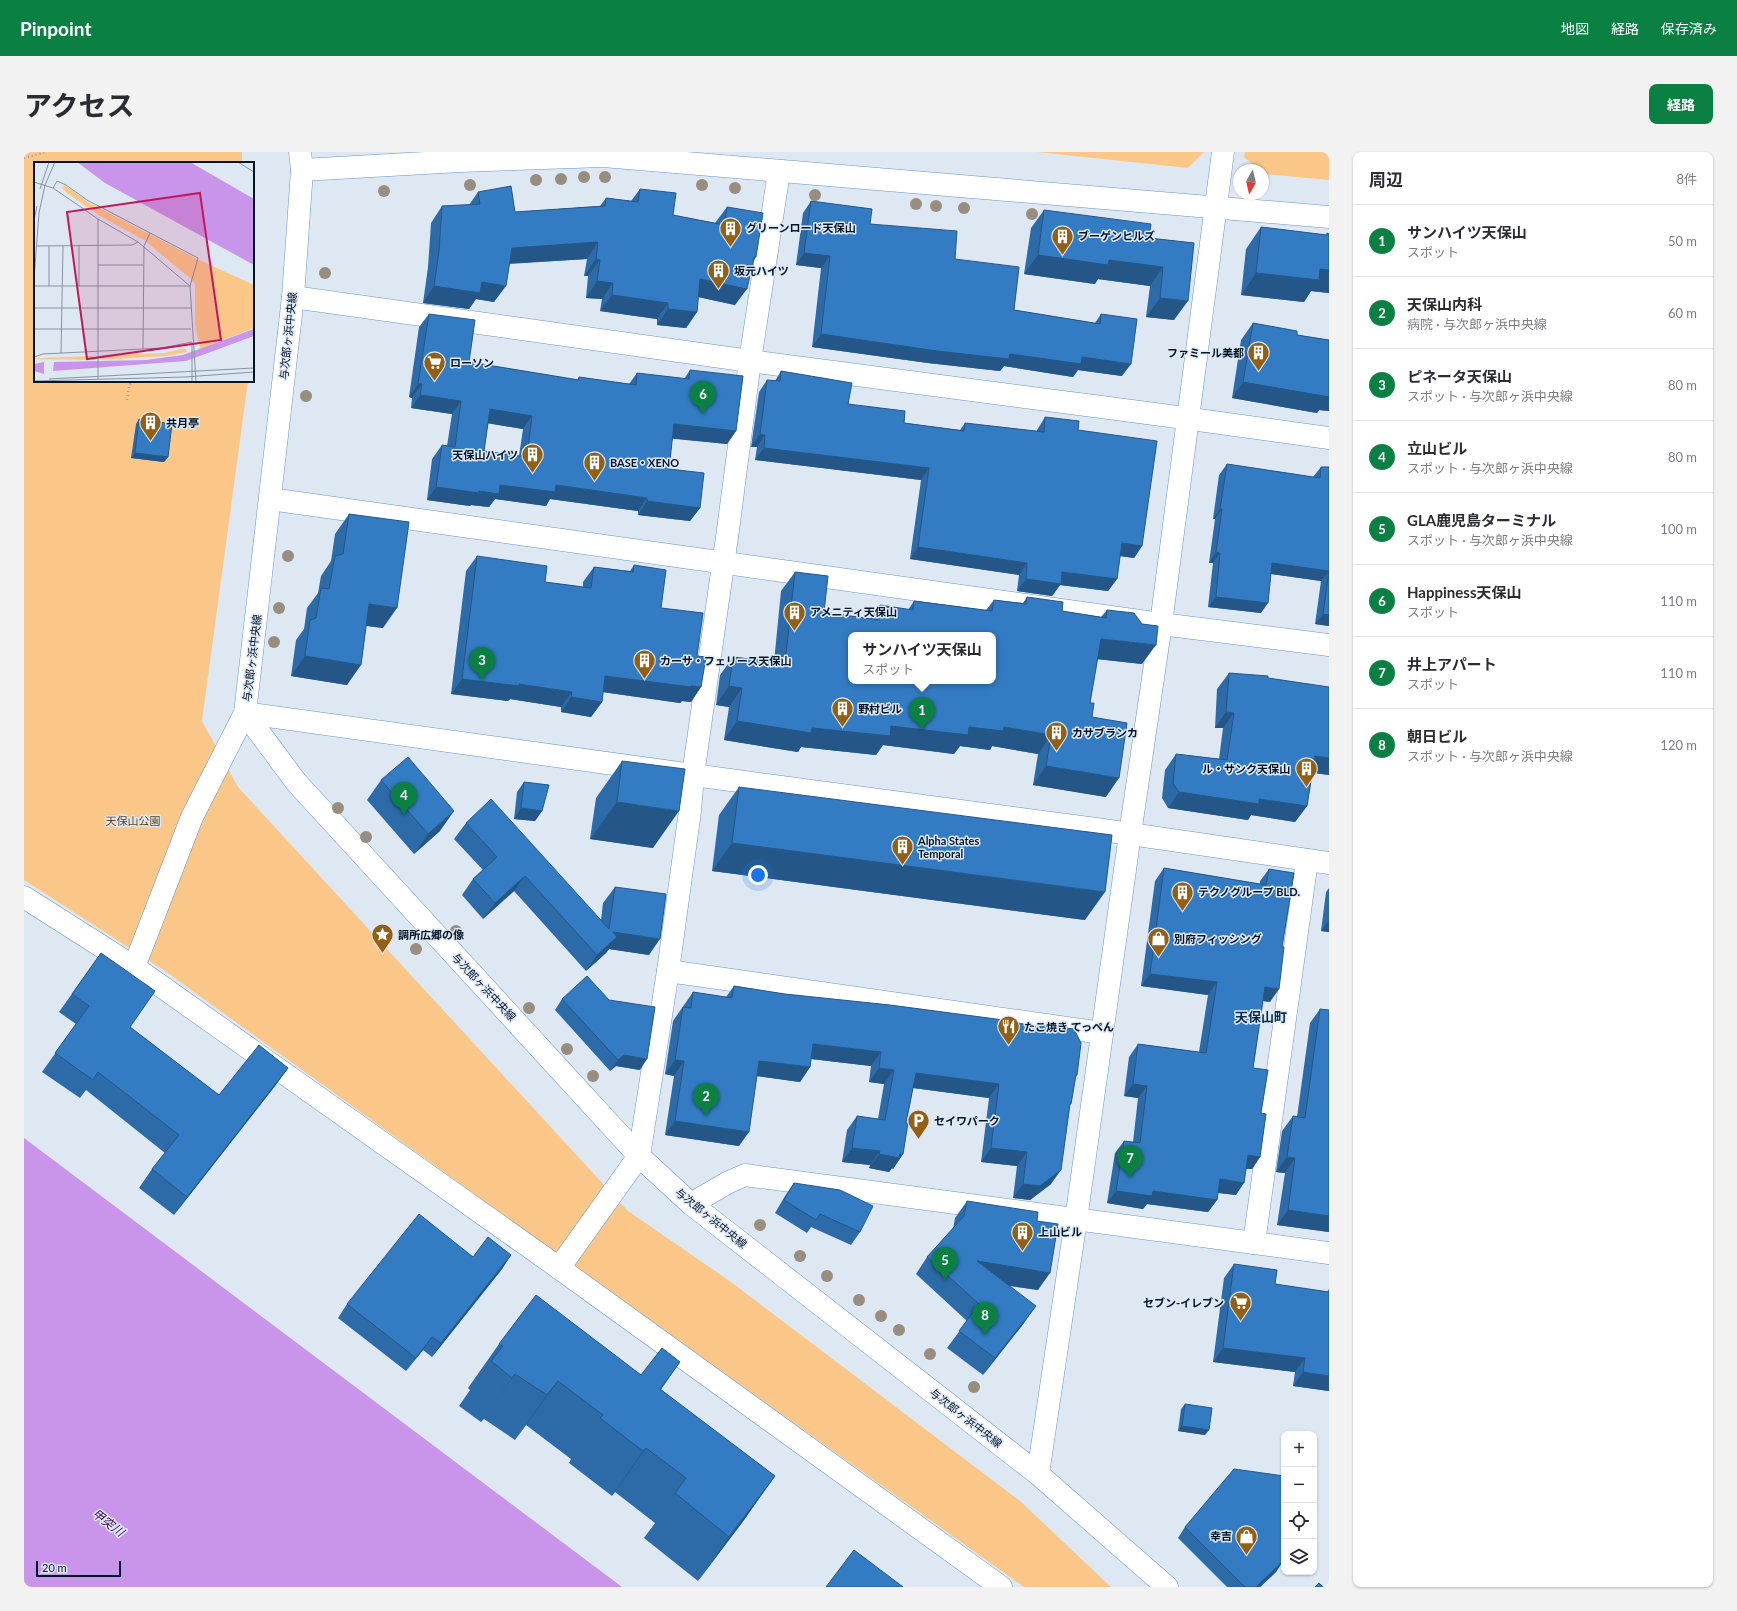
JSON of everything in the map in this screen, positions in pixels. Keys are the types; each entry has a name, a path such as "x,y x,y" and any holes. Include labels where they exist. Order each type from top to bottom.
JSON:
{"street":[{"path":"1038,1474 1076,1220 1161,624 1223,152"},
{"path":"303,158 460,161 603,156 779,172 1216,206 1329,217"},
{"name":"与次郎ヶ浜中央線","path":"303,158 293,296 245,713 296,782 639,1156 691,1204 1038,1474 1167,1587"},
{"path":"559,1268 639,1156 668,971 690,811 693,775 750,361 779,172"},
{"path":"293,296 750,361 1188,418 1329,438"},
{"path":"270,499 1161,624 1329,645"},
{"path":"134,967 192,817 245,713 1130,834 1329,863"},
{"path":"1254,1243 1307,860"},
{"path":"24,896 134,967 559,1268 1001,1587"},
{"path":"668,971 1102,1033"},
{"path":"691,1204 727,1183 745,1175 1329,1253"}],"path":[{"path":"24,158 46,152"},
{"path":"126,400 132,382"}],"green space":[{"name":"天保山公園","path":"24,152 242,152 242,162 34,162 34,382 248,382 202,721 238,787 628,1211 731,1282 1020,1501 1111,1587 1024,1587 574,1266 165,971 24,880"},
{"path":"1037,152 1204,152 1188,168"},
{"path":"1245,152 1329,152 1329,180 1269,174 1269,164 1253,164 1244,157"}],"water":[{"name":"甲突川","path":"24,1138 622,1587 24,1587"}],"building":[{"path":"511,186 515,212 605,206 606,198 638,202 640,189 676,193 673,215 724,225 727,207 763,213 756,257 754,257 747,289 700,279 697,312 668,309 668,303 612,295 613,283 597,281 600,260 596,259 598,242 512,248 506,286 482,282 480,293 434,286 439,251 442,206 480,204 478,192"},
{"path":"811,201 872,209 870,224 957,231 955,259 1019,267 1014,310 1100,324 1101,314 1137,319 1131,364 1082,357 1081,364 1010,354 1009,359 937,351 821,334 830,256 804,253"},
{"path":"1044,210 1151,224 1149,238 1194,243 1188,301 1160,298 1163,267 1109,260 1108,265 1038,255"},
{"path":"1261,227 1329,234 1329,270 1320,269 1319,280 1256,273"},
{"path":"429,314 475,320 469,362 579,380 579,377 636,385 637,373 689,379 690,370 743,376 736,431 674,424 669,469 704,473 700,508 647,501 647,498 556,485 555,492 500,485 499,494 479,491 479,493 436,487 442,445 455,447 461,401 420,395 422,384 418,384","holes":["490,409 532,416 527,457 484,451"]},
{"path":"1253,323 1297,331 1297,335 1329,340 1329,397 1243,382"},
{"path":"781,371 852,383 848,404 905,411 904,423 964,431 965,423 1044,432 1045,417 1079,421 1078,430 1157,441 1142,546 1122,543 1117,579 1062,572 1061,584 1026,579 1027,563 918,547 929,468 764,448 765,435 760,434 767,380 780,381"},
{"name":"共月亭","path":"139,419 172,424 168,457 135,453"},
{"path":"1227,464 1320,478 1321,467 1329,467 1329,571 1272,563 1268,603 1216,597 1220,553 1216,552 1222,509 1220,509"},
{"path":"349,514 409,522 397,608 369,604 361,665 305,656 310,620 316,618 321,588 329,589 335,556 343,554"},
{"path":"477,556 547,566 545,582 591,588 594,567 633,572 634,565 666,570 661,608 703,613 697,656 706,657 701,687 605,676 602,702 571,697 572,692 519,684 519,686 462,679"},
{"path":"1329,571 1329,615 1323,614"},
{"path":"795,572 828,576 824,612 878,620 880,605 913,610 914,601 992,611 994,600 1026,604 1027,597 1063,602 1062,611 1106,618 1107,610 1134,613 1142,624 1158,626 1156,645 1101,639 1090,703 1094,703 1092,717 1127,723 1119,778 1046,766 1051,735 1004,727 1003,731 969,727 968,735 891,726 890,736 812,728 811,733 737,721 742,688 729,686 733,657 785,663"},
{"path":"1229,673 1268,676 1268,678 1329,687 1329,758 1315,756 1307,806 1259,799 1259,804 1179,792 1173,783 1176,754 1227,760 1234,713 1226,712"},
{"path":"408,757 454,811 428,834 381,780"},
{"path":"622,761 685,769 679,811 617,802"},
{"path":"524,782 549,785 542,811 521,808"},
{"path":"739,787 1112,835 1105,892 732,843"},
{"path":"491,799 609,929 615,887 666,894 660,939 613,932 617,937 597,955 525,876 495,903 473,879 497,857 466,823"},
{"path":"1164,868 1266,885 1269,869 1294,873 1282,947 1284,947 1279,989 1265,987 1253,1068 1268,1070 1261,1113 1266,1114 1260,1157 1248,1155 1244,1183 1220,1179 1217,1200 1153,1191 1152,1196 1116,1191 1124,1141 1140,1143 1147,1086 1133,1084 1138,1044 1206,1053 1217,982 1150,974"},
{"path":"101,953 155,991 130,1027 219,1095 259,1045 288,1068 187,1197 152,1169 179,1135 98,1072 93,1080 55,1053 89,1006 72,994"},
{"path":"587,976 609,1000 655,1007 647,1059 624,1055 618,1060 562,999"},
{"path":"734,986 785,994 890,1005 996,1019 1040,1027 1041,1025 1074,1029 1081,1043 1077,1075 1070,1104 1061,1170 1040,1186 1023,1184 1027,1152 991,1148 999,1084 916,1073 906,1123 908,1123 903,1154 900,1154 899,1158 879,1154 880,1151 852,1148 857,1116 885,1120 894,1070 879,1068 881,1052 813,1044 810,1067 759,1061 749,1132 675,1121 684,1061 675,1060 683,1007 691,1008 693,992 732,998"},
{"path":"1320,1009 1329,1010 1329,1216 1288,1210 1295,1158 1287,1157 1293,1116 1305,1118"},
{"path":"794,1183 840,1190 873,1206 860,1232 820,1214 816,1220 784,1200"},
{"path":"967,1201 1038,1212 1037,1221 1058,1224 1050,1273 977,1261 1036,1306 995,1358 959,1331 979,1304 927,1257 964,1216"},
{"path":"419,1214 473,1257 488,1237 511,1255 441,1343 432,1337 416,1358 347,1304"},
{"path":"1234,1264 1277,1270 1275,1284 1329,1292 1329,1376 1303,1372 1305,1358 1223,1348"},
{"path":"536,1295 641,1375 662,1348 680,1362 660,1389 775,1476 729,1537 675,1493 686,1478 646,1448 643,1451 600,1418 603,1415 558,1381 547,1395 515,1374 512,1378 491,1361 503,1346 499,1344"},
{"path":"1185,1404 1212,1408 1209,1430 1182,1426"},
{"path":"1234,1469 1281,1476 1281,1563 1256,1587 1245,1587 1185,1527"},
{"path":"854,1550 903,1587 826,1587"},
{"path":"1319,1583 1323,1587 1315,1587"}],"place":[{"name":"グリーンロード天保山","path":"730,248"},
{"name":"ブーゲンヒルズ","path":"1063,256"},
{"name":"坂元ハイツ","path":"718,290"},
{"name":"ファミール美都","path":"1259,372"},
{"name":"ローソン","path":"435,382"},
{"name":"Happiness天保山","path":"703,414"},
{"name":"共月亭","path":"150,442"},
{"name":"天保山ハイツ","path":"533,474"},
{"name":"BASE・XENO","path":"594,482"},
{"name":"アメニティ天保山","path":"794,632"},
{"name":"ピネータ天保山","path":"482,680"},
{"name":"カーサ・フェリース天保山","path":"644,680"},
{"name":"野村ビル","path":"842,728"},
{"name":"サンハイツ天保山","path":"922,730"},
{"name":"カサブランカ","path":"1057,752"},
{"name":"ル・サンク天保山","path":"1306,788"},
{"name":"立山ビル","path":"404,815"},
{"name":"Alpha States Temporal","path":"902,866"},
{"name":"テクノグループ BLD.","path":"1182,912"},
{"name":"調所広郷の像","path":"382,954"},
{"name":"別府フィッシング","path":"1159,958"},
{"name":"たこ焼き てっぺん","path":"1009,1046"},
{"name":"天保山内科","path":"706,1116"},
{"name":"セイワパーク","path":"919,1140"},
{"name":"井上アパート","path":"1130,1178"},
{"name":"上山ビル","path":"1022,1252"},
{"name":"GLA鹿児島ターミナル","path":"945,1280"},
{"name":"セブン-イレブン","path":"1240,1322"},
{"name":"朝日ビル","path":"985,1335"},
{"name":"幸吉","path":"1247,1556"}],"district":[{"name":"天保山町","path":"1261,1017"}]}
